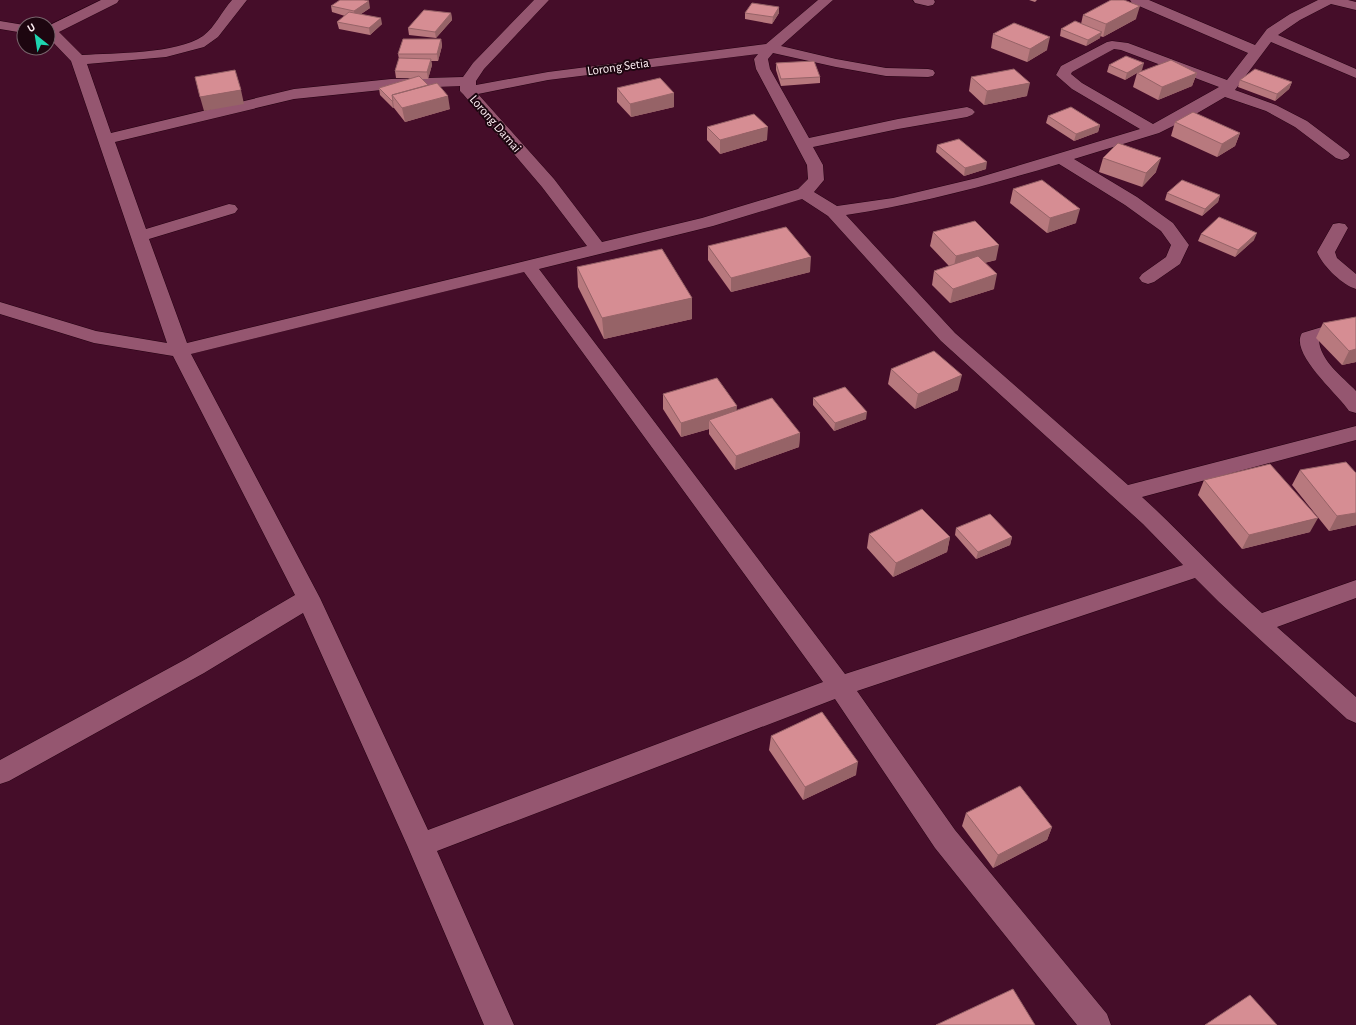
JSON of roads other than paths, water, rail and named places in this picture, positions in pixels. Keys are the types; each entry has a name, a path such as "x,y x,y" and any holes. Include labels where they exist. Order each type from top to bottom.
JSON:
{"street":[{"path":"56,28 112,0"},
{"path":"78,60 176,52 199,45 210,38 232,7 240,0"},
{"name":"Lorong Damai","path":"542,0 478,66 468,86 548,183 598,249"},
{"path":"0,308 94,336 180,351 706,222 804,193 816,180 815,165 805,144 763,69 761,59 770,48 826,0"},
{"path":"1136,0 1257,51"},
{"path":"834,212 893,203 975,184 1153,130 1183,115 1227,89 1272,32 1295,17 1330,0 1356,6"},
{"path":"0,25 16,28"},
{"path":"56,36 78,60 180,351 308,598 421,845 499,1025"},
{"path":"1269,36 1356,74"},
{"path":"1153,130 1077,86 1063,75 1066,69 1102,49 1112,45 1123,46 1271,108 1301,124 1342,156"},
{"name":"Lorong Setia","path":"106,139 294,94 391,84 468,86 721,52 770,48 836,63 886,72 928,73"},
{"path":"805,144 898,124 967,112"},
{"path":"1062,158 1087,175 1131,201 1167,226 1180,244 1174,260 1148,278"},
{"path":"804,193 834,212 948,337 1151,518 1227,596 1356,712"},
{"path":"140,236 229,209"},
{"path":"1339,228 1326,252 1329,260 1356,283"},
{"path":"528,266 840,686 945,839 1096,1025"},
{"path":"0,327 23,315"},
{"path":"1356,328 1322,333 1309,337 1308,342 1317,360 1356,406"},
{"path":"1124,494 1356,433"},
{"path":"421,845 840,686 1095,601 1200,568"},
{"path":"1258,624 1356,588"},
{"path":"0,773 195,666 308,598"}]}
